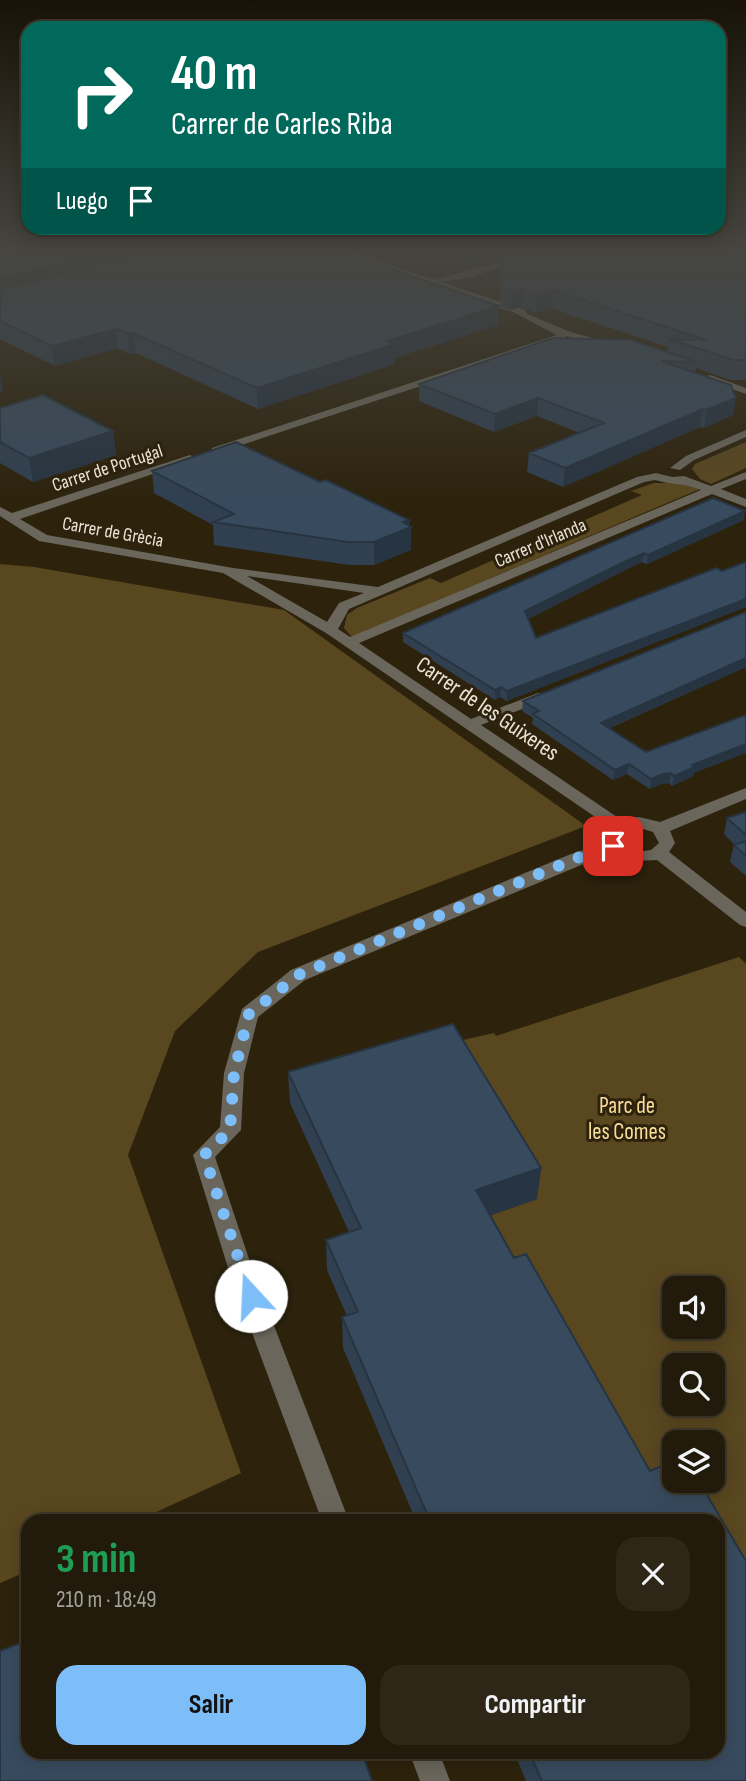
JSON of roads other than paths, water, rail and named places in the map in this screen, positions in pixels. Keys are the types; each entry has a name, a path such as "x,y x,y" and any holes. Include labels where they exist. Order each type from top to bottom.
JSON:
{"street":[{"name":"Carrer de Portugal","path":"5,514 561,336"},
{"path":"576,336 625,349"},
{"path":"594,336 610,344"},
{"path":"533,344 610,344"},
{"path":"700,374 743,389"},
{"path":"684,479 688,474 676,468 690,458 746,433"},
{"name":"Carrer d'Irlanda","path":"331,631 335,618 344,606 642,478 656,476 654,472 659,468 676,468"},
{"name":"Carrer d'Irlanda","path":"349,642 746,475"},
{"path":"656,476 668,481 684,479 746,503"},
{"name":"Carrer de Grècia","path":"5,514 43,538 227,570 379,591"},
{"name":"Carrer de Grècia","path":"227,570 331,631"},
{"name":"Carrer de les Guixeres","path":"331,631 618,825"},
{"path":"468,725 554,691"},
{"path":"659,829 746,793"},
{"path":"637,822 659,829 665,834 667,843 659,853 636,856 613,846 610,833 618,825 637,822"},
{"path":"333,1514 241,1272 204,1155 230,1130 234,1073 249,1014 298,975 577,858 613,846"},
{"path":"659,853 746,921"},
{"path":"427,1759 435,1781"}],"park label":[{"name":"Parc de les Comes","path":"627,1118"}]}
